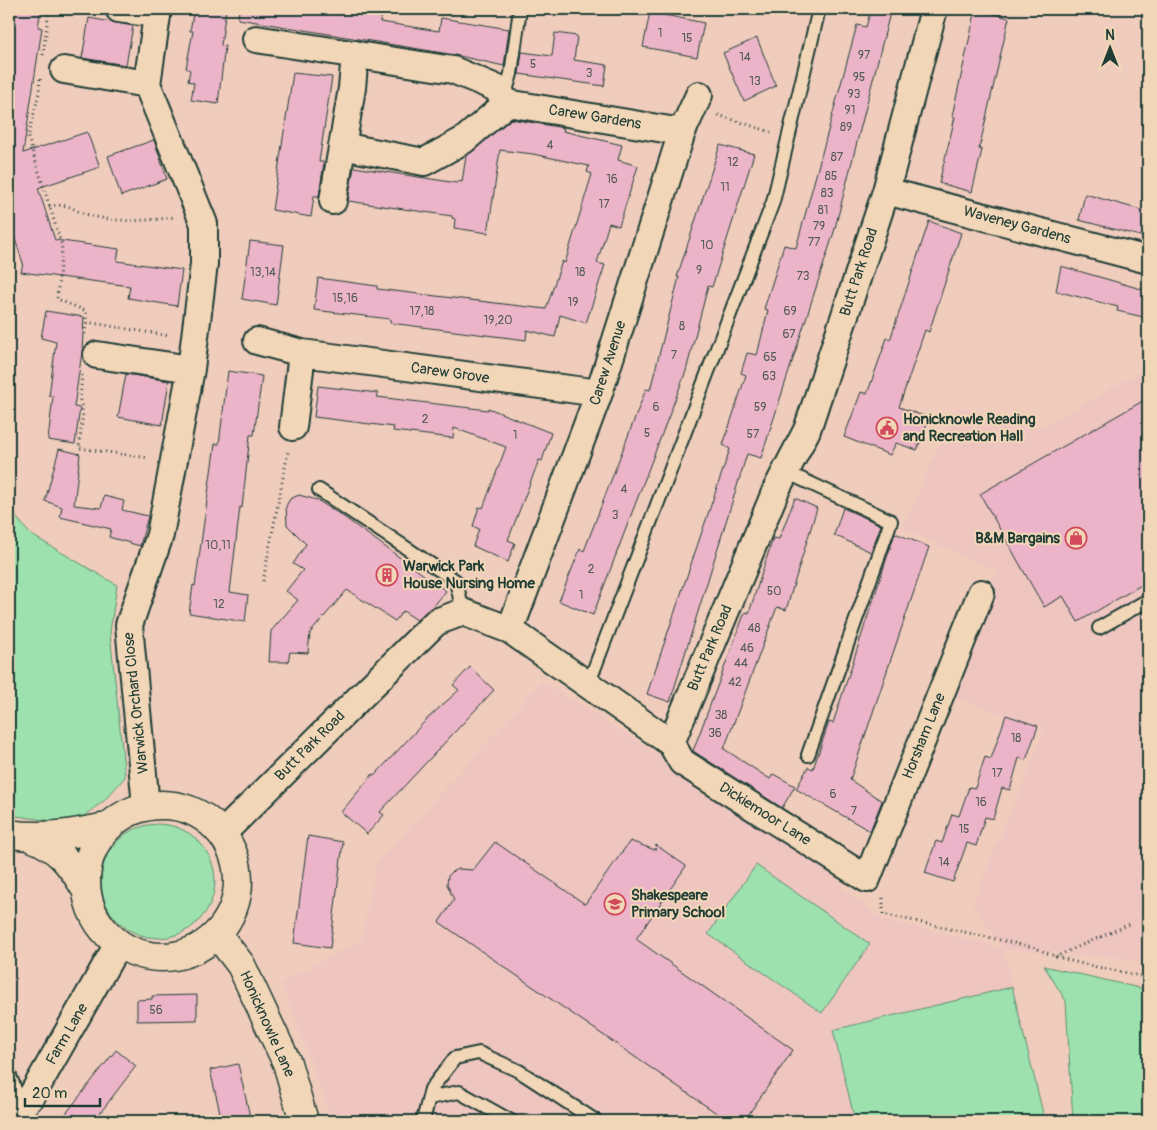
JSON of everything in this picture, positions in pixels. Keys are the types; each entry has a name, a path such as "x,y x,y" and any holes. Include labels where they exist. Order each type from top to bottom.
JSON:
{"street":[{"path":"49,69 147,84 158,11 119,9"},
{"name":"Butt Park Road","path":"671,743 786,472 807,430 886,191 934,9"},
{"name":"Carew Gardens","path":"256,39 453,70 496,88 505,100 682,132"},
{"path":"333,202 352,88 355,54"},
{"name":"Warwick Orchard Close","path":"146,806 129,624 160,535 191,369 204,264 204,224 147,84"},
{"path":"342,146 424,162 464,140 505,100"},
{"name":"Carew Avenue","path":"510,630 599,393 682,132 696,101"},
{"name":"Waveney Gardens","path":"886,191 1148,260"},
{"name":"Carew Grove","path":"257,341 302,353 599,393"},
{"path":"293,427 302,353"},
{"path":"88,355 191,369"},
{"name":"Horsham Lane","path":"867,879 981,593"},
{"path":"463,612 510,630 671,743"},
{"name":"Butt Park Road","path":"222,834 436,622 463,612"},
{"name":"Dickiemoor Lane","path":"671,743 682,762 867,879"},
{"path":"146,806 174,806 201,815 222,834 233,853 238,874 237,896 230,917 217,934 200,948 180,956 158,958 137,954 118,944 102,928 90,909 85,888 87,866 92,852 107,827 125,814 146,806"},
{"path":"20,836 66,836 107,827"},
{"path":"20,836 48,843 68,861 85,888"},
{"name":"Honicknowle Lane","path":"217,934 241,965 288,1063 304,1121"},
{"name":"Farm Lane","path":"15,1112 31,1097 118,944"}],"lane":[{"path":"505,100 511,74 520,9"},
{"path":"588,684 773,202 819,9"},
{"path":"786,472 891,521 808,755"},
{"path":"319,490 456,581 463,612"},
{"path":"1099,628 1148,600"},
{"path":"423,1121 432,1089 455,1058 479,1053 519,1070 596,1121"},
{"path":"9,1073 15,1112"},
{"path":"429,1098 459,1092 512,1121"}],"path":[{"path":"49,9 49,69 39,93 28,137 62,246 57,299 86,311 88,355 80,400 83,413 79,448 173,462"},
{"path":"696,101 788,137"},
{"path":"49,206 66,204 88,215 116,220 156,219 200,214"},
{"path":"86,322 195,340"},
{"path":"263,581 293,427"},
{"path":"867,879 883,888 883,914 1036,948 1054,957 1116,969 1148,978"},
{"path":"1054,957 1132,923"}],"shaded area":[{"name":"Shakespeare Primary School","path":"1148,368 1148,965 1123,958 1004,949 1045,1121 333,1121 282,983 362,939 376,865 541,682 579,704 847,875 842,889 882,919 1003,948 972,904 1036,753 1044,727 951,697 997,571 902,529 957,406 1040,428"}],"green space":[{"path":"9,508 30,534 117,585 110,632 125,777 105,800 73,824 9,815"},
{"path":"158,824 180,829 198,841 210,859 215,881 210,903 198,921 180,933 158,938 136,933 118,921 106,903 101,881 106,859 118,841 136,829"},
{"path":"756,865 870,944 822,1013 708,934"},
{"path":"1044,966 1148,990 1148,1121 1073,1121 1066,1001"},
{"path":"1012,987 1045,1121 855,1121 833,1030"}],"building":[{"path":"9,9 41,9 38,27 42,28 23,153 87,132 100,167 38,188 55,240 119,249 117,261 182,270 177,306 128,298 130,286 21,272 23,263 9,221"},
{"path":"194,9 226,9 221,45 225,46 218,104 191,100 194,83 188,81 190,70 186,68 193,31 190,31"},
{"path":"239,9 382,9 380,22 439,31 441,18 509,29 504,66 455,55 238,19"},
{"path":"871,9 891,9 834,232 761,458 747,454 670,702 647,694 730,449 723,445 746,375 741,373 747,353 757,355 768,310 764,309 784,245 796,248 857,25 866,27"},
{"path":"976,9 1009,18 979,149 982,150 972,192 939,183 955,117 952,116"},
{"path":"650,12 704,23 697,57 643,47"},
{"path":"89,18 133,26 126,65 82,58"},
{"path":"555,33 577,36 574,60 607,65 604,86 519,74 522,52 552,56"},
{"path":"757,38 776,86 744,101 723,53"},
{"path":"293,73 332,77 319,162 324,162 319,196 314,196 311,217 272,210"},
{"path":"511,119 564,128 563,131 622,145 618,160 638,166 619,226 609,223 597,263 605,265 586,323 560,315 555,337 527,330 526,340 390,323 390,319 314,310 318,278 377,286 377,289 546,309 562,261 565,263 592,174 587,172 589,166 533,154 500,150 488,233 454,228 455,219 452,216 348,201 354,167 457,183 458,181 462,182 466,156"},
{"path":"154,140 167,179 121,196 108,156"},
{"path":"720,145 754,154 712,287 708,286 686,371 593,615 559,601 580,549 584,551 646,389 650,390 679,277 677,277"},
{"path":"1085,194 1148,212 1148,238 1079,220"},
{"path":"929,221 961,233 929,332 925,330 899,407 929,418 917,450 896,443 890,455 844,437 861,392 867,394 887,338 890,340"},
{"path":"250,241 284,245 276,305 242,299"},
{"path":"1061,266 1148,291 1148,318 1117,311 1118,307 1056,291"},
{"path":"46,311 84,317 82,352 74,407 80,408 75,444 48,440 53,396 49,396 56,342 41,338"},
{"path":"228,371 262,376 254,435 250,435 230,592 248,595 245,622 189,613 193,585 195,586 215,444 219,444"},
{"path":"126,374 169,381 162,425 118,417"},
{"path":"318,386 378,393 377,397 488,410 488,408 551,433 542,461 539,460 508,540 515,543 508,562 473,546 479,529 473,526 479,507 483,508 506,447 454,428 453,438 393,431 394,427 314,417"},
{"name":"B&M Bargains","path":"1148,398 1148,581 1078,622 1063,596 1044,607 980,494"},
{"path":"59,449 80,454 74,505 101,508 104,496 124,501 122,510 148,516 140,546 109,537 111,529 60,517 62,507 45,501"},
{"name":"Warwick Park House Nursing Home","path":"299,495 317,500 341,515 446,591 433,607 417,620 403,611 395,621 347,590 310,633 308,653 290,652 288,662 269,662 271,631 298,600 286,591 303,570 293,564 306,544 287,525 286,506 290,499"},
{"path":"795,498 817,508 786,610 777,607 724,749 770,779 773,774 795,786 782,808 693,751 745,612 749,613 773,538 779,539"},
{"path":"843,508 881,525 871,552 834,535"},
{"path":"895,533 929,547 850,780 882,801 870,831 796,789 808,767 813,769 829,722 833,723"},
{"path":"470,667 494,690 380,812 384,815 367,834 341,812 373,774 375,775 427,719 459,690 453,685"},
{"path":"1006,715 1038,726 1026,760 1019,758 1010,790 1002,788 993,819 985,817 976,846 967,843 953,882 925,873 936,841 942,843 952,814 959,816 969,787 975,788 985,757 991,759"},
{"path":"308,836 343,842 330,948 294,943"},
{"path":"630,841 655,850 656,845 686,866 636,939 793,1050 744,1121 728,1121 439,922 454,900 447,884 448,876 453,871 459,869 473,870 495,842 585,904"},
{"path":"197,995 197,1020 137,1021 137,1000 152,999 152,996"},
{"path":"116,1050 136,1066 94,1121 60,1121"},
{"path":"238,1064 251,1121 222,1121 210,1070"}],"place":[{"name":"Honicknowle Reading and Recreation Hall","path":"887,428"},
{"name":"B&M Bargains","path":"1076,538"},
{"name":"Warwick Park House Nursing Home","path":"387,575"},
{"name":"Shakespeare Primary School","path":"615,904"}]}
